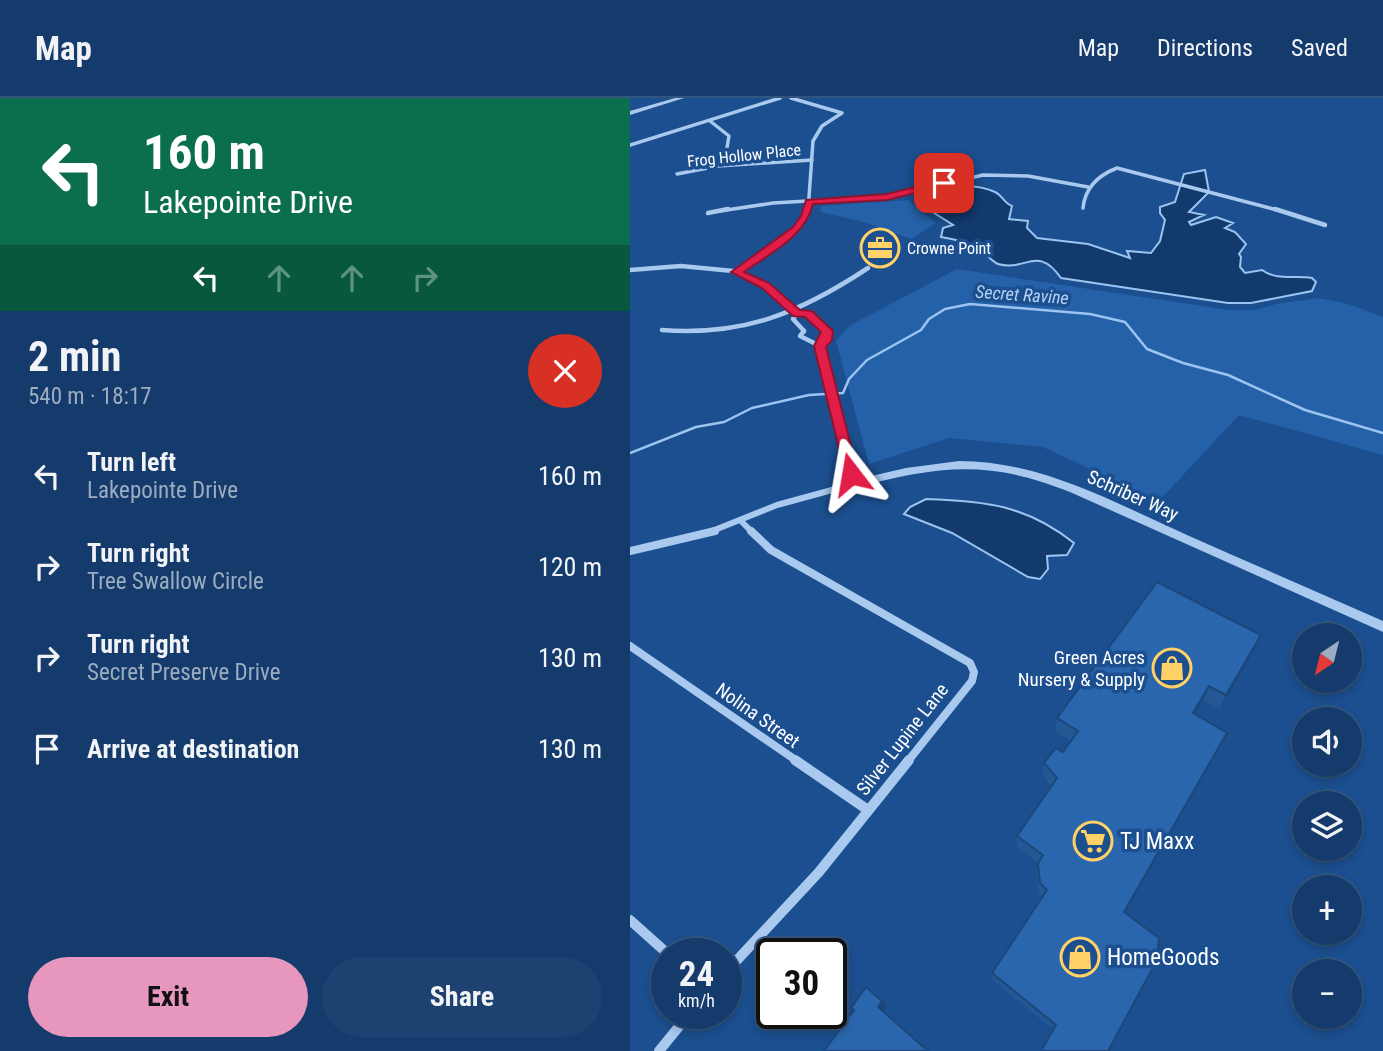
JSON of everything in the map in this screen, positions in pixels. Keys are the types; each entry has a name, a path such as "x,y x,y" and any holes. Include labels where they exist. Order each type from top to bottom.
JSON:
{"street":[{"path":"630,113 681,98"},
{"path":"630,145 780,98"},
{"path":"736,272 796,229 806,216 815,135 823,125 842,113 791,98"},
{"path":"709,120 729,136 724,166"},
{"name":"Frog Hollow Place","path":"677,174 724,166 812,160"},
{"path":"1083,208 1083,196 1088,187 1112,170 1125,170 1310,218 1325,225"},
{"path":"708,213 733,208 887,197 965,177 988,174 1042,177 1088,187"},
{"path":"630,270 695,266 736,272 766,285 796,312 808,314 827,331 826,340 820,346"},
{"path":"662,330 721,331 762,323 796,312 824,298 868,268"},
{"path":"796,312 793,319 804,331"},
{"path":"820,346 800,336 804,331 821,327"},
{"path":"630,551 671,543 742,522 777,505 854,484 820,346"},
{"name":"Schriber Way","path":"854,484 919,468 971,465 1021,471 1090,497 1383,627"},
{"name":"Silver Lupine Lane","path":"742,522 771,550 970,663 974,672 972,681 819,872 742,955"},
{"name":"Nolina Street","path":"630,646 868,810"},
{"path":"630,920 651,939"},
{"path":"659,1051 677,1029"}],"shaded area":[{"path":"1205,170 1209,192 1189,212 1204,215 1189,222 1191,225 1216,217 1233,223 1225,228 1235,232 1246,244 1239,254 1240,267 1245,273 1262,270 1280,277 1312,278 1316,282 1312,291 1251,303 1228,303 1061,278 1053,268 1038,261 1008,266 998,264 973,246 941,237 943,228 953,225 917,202 918,198 956,188 985,188 997,193 1012,206 1009,219 1028,221 1027,228 1037,238 1088,244 1130,258 1127,251 1151,253 1160,241 1165,220 1160,213 1160,207 1175,202 1184,174"},
{"path":"908,200 936,223 911,239 864,222 820,212 821,206"},
{"path":"957,269 1229,310 1255,310 1319,298 1348,304 1383,317 1383,455 1239,415 1159,501 1043,447 949,438 869,464 836,341 849,326"},
{"path":"926,499 968,501 1022,513 1039,520 1074,543 1067,555 1047,556 1048,569 1040,579 1028,577 952,533 904,514 910,507"}],"building":[{"path":"1157,582 1261,635 1226,695 1209,686 1193,713 1227,733 1124,912 1159,938 1157,960 1108,1051 1041,1051 1056,1025 992,973 1047,890 1040,883 1038,864 1043,855 1017,836 1057,778 1044,763 1056,748 1063,752 1078,731 1057,718"},
{"path":"866,987 882,1001 878,1007 928,1051 824,1051 840,1029 847,1029 847,1020 854,1010 851,1008"}],"waterway":[{"name":"Secret Ravine","path":"630,453 696,427 724,422 752,408 809,395 843,393 849,379 867,360 921,330 929,319 945,309 970,304 1090,314 1125,322 1147,349 1183,363 1228,375 1305,410 1383,433"}],"place":[{"name":"Crowne Point","path":"880,248"},
{"name":"Green Acres Nursery & Supply","path":"1172,668"},
{"name":"TJ Maxx","path":"1093,841"},
{"name":"HomeGoods","path":"1080,957"}],"route":[{"path":"851,474 820,346 826,340 827,331 808,314 797,313 766,285 736,272 789,236 806,216 809,202 887,197 944,183"}]}
